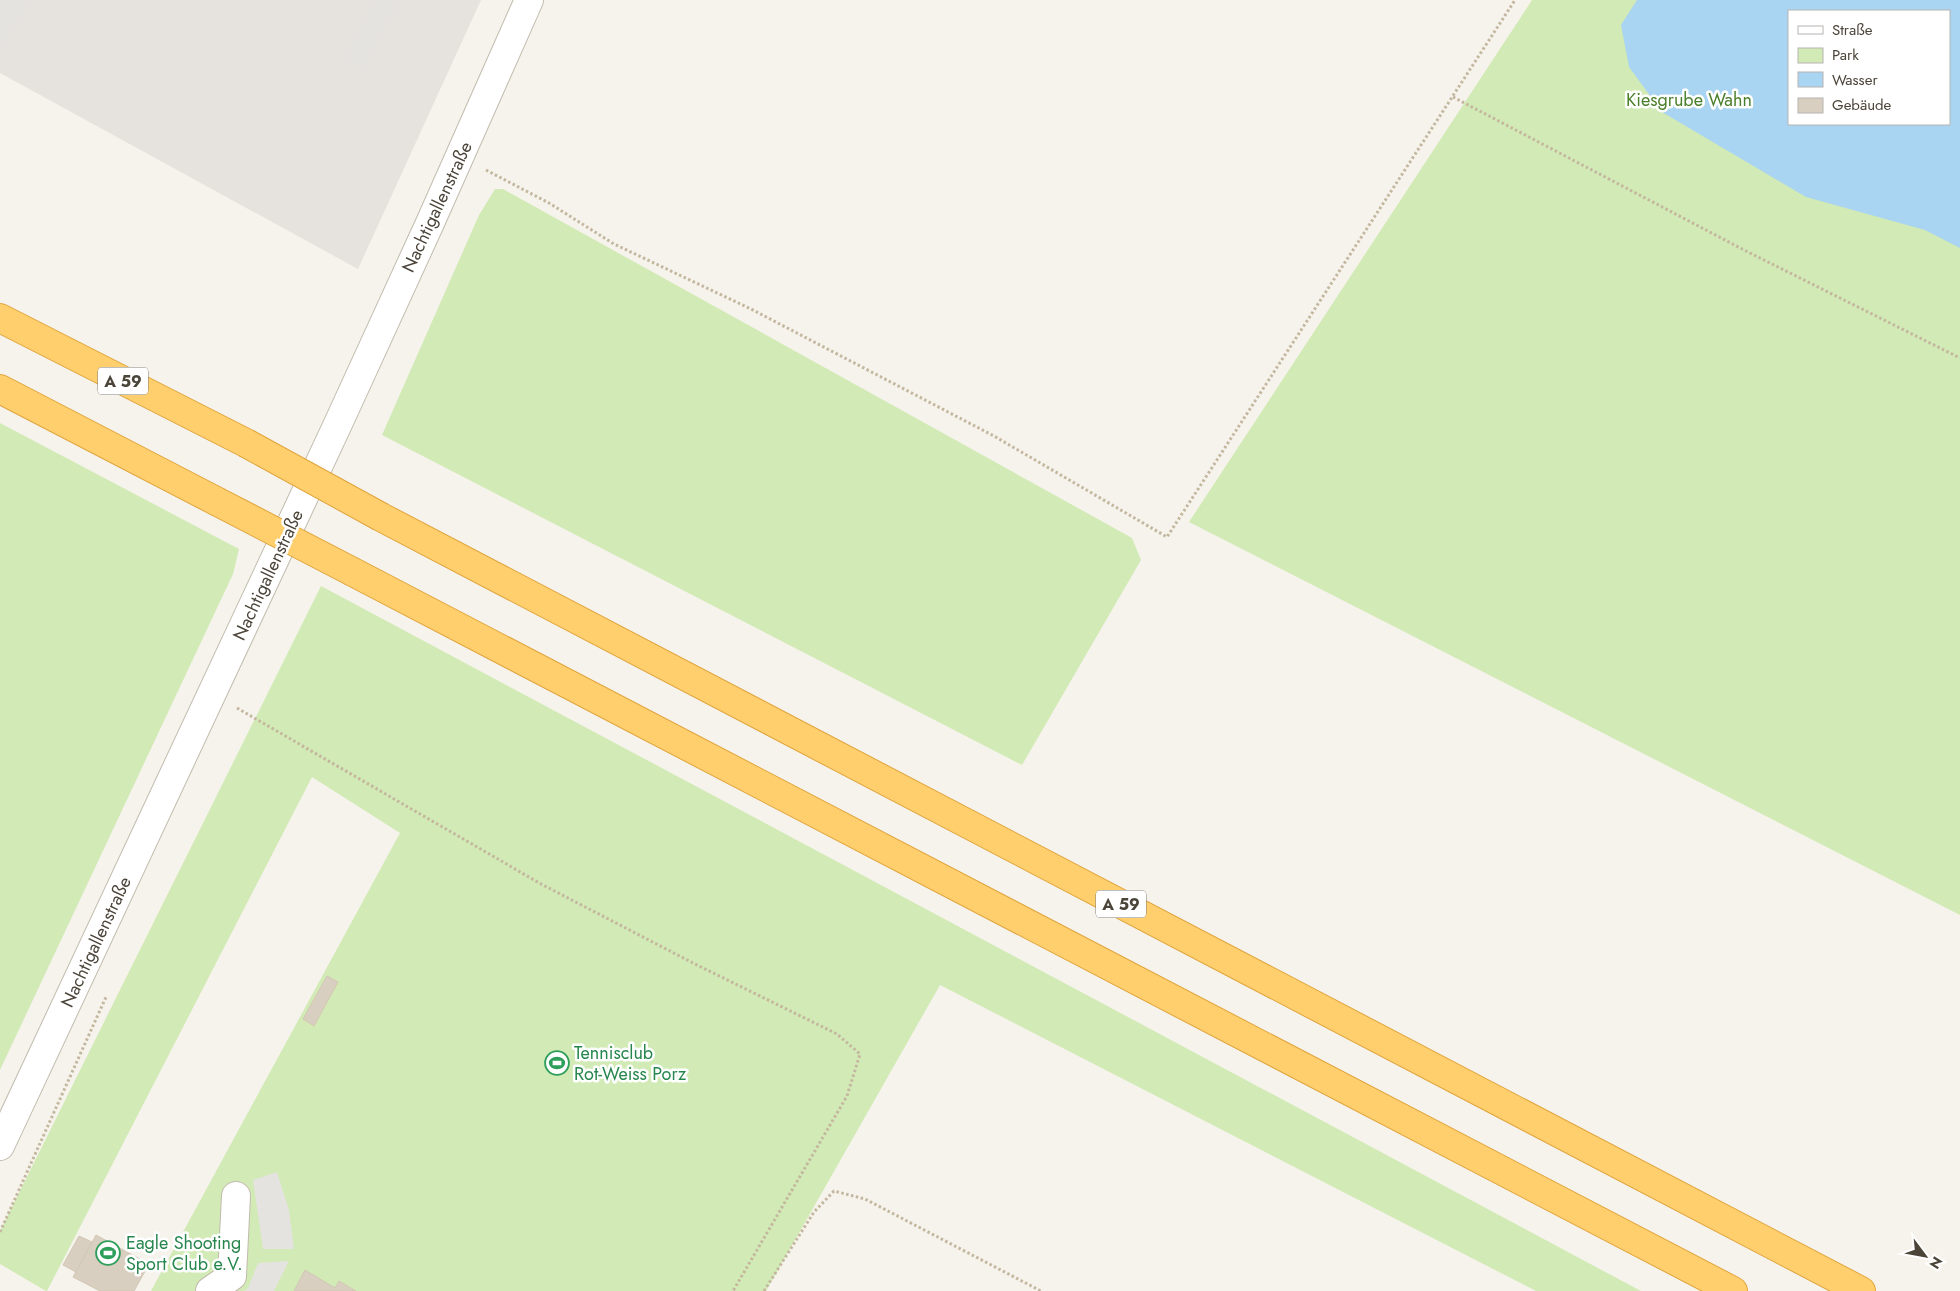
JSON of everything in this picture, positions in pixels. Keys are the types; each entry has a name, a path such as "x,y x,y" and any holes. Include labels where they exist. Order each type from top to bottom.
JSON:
{"highway":[{"name":"A 59","path":"0,318 246,444 381,517 1862,1291"},
{"path":"0,389 1733,1291"}],"street":[{"name":"Nachtigallenstraße","path":"0,1146 213,694 529,0"},
{"path":"210,1291 232,1276 236,1196"}],"path":[{"path":"460,155 549,203 614,244 751,309 994,436 1167,537 1515,0"},
{"path":"1453,97 1744,250 1960,358"},
{"path":"213,694 540,884 693,963 838,1034 860,1054 847,1096 733,1291"},
{"path":"764,1291 814,1212 834,1191 865,1199 1041,1291"}],"shaded area":[{"path":"0,0 481,0 358,269 0,73"},
{"path":"0,0 31,0 1,54 0,53"},
{"path":"374,0 402,0 364,71 343,59"},
{"path":"277,1172 289,1210 294,1249 263,1249 253,1180"},
{"path":"289,1261 274,1291 244,1291 248,1288 258,1263"}],"green space":[{"name":"Kiesgrube Wahn","path":"1532,0 1960,0 1960,915 1189,522"},
{"path":"495,189 503,189 1132,538 1141,560 1022,765 382,435 479,215"},
{"path":"0,423 239,549 233,574 0,1070"},
{"path":"321,586 1641,1291 1536,1291 940,985 766,1291 151,1291 400,833 312,777 46,1291 0,1264 0,1231"}],"water":[{"path":"1637,0 1960,0 1960,248 1925,230 1806,197 1662,112 1629,67 1621,25"}],"building":[{"path":"327,976 338,982 314,1026 303,1019"},
{"name":"Eagle Shooting Sport Club e.V.","path":"96,1235 149,1264 134,1291 100,1291 73,1277"},
{"path":"79,1236 92,1242 76,1272 63,1265"},
{"path":"305,1270 335,1288 339,1281 356,1291 294,1291"}],"place":[{"name":"Tennisclub Rot-Weiss Porz","path":"557,1063"},
{"name":"Eagle Shooting Sport Club e.V.","path":"108,1253"}]}
